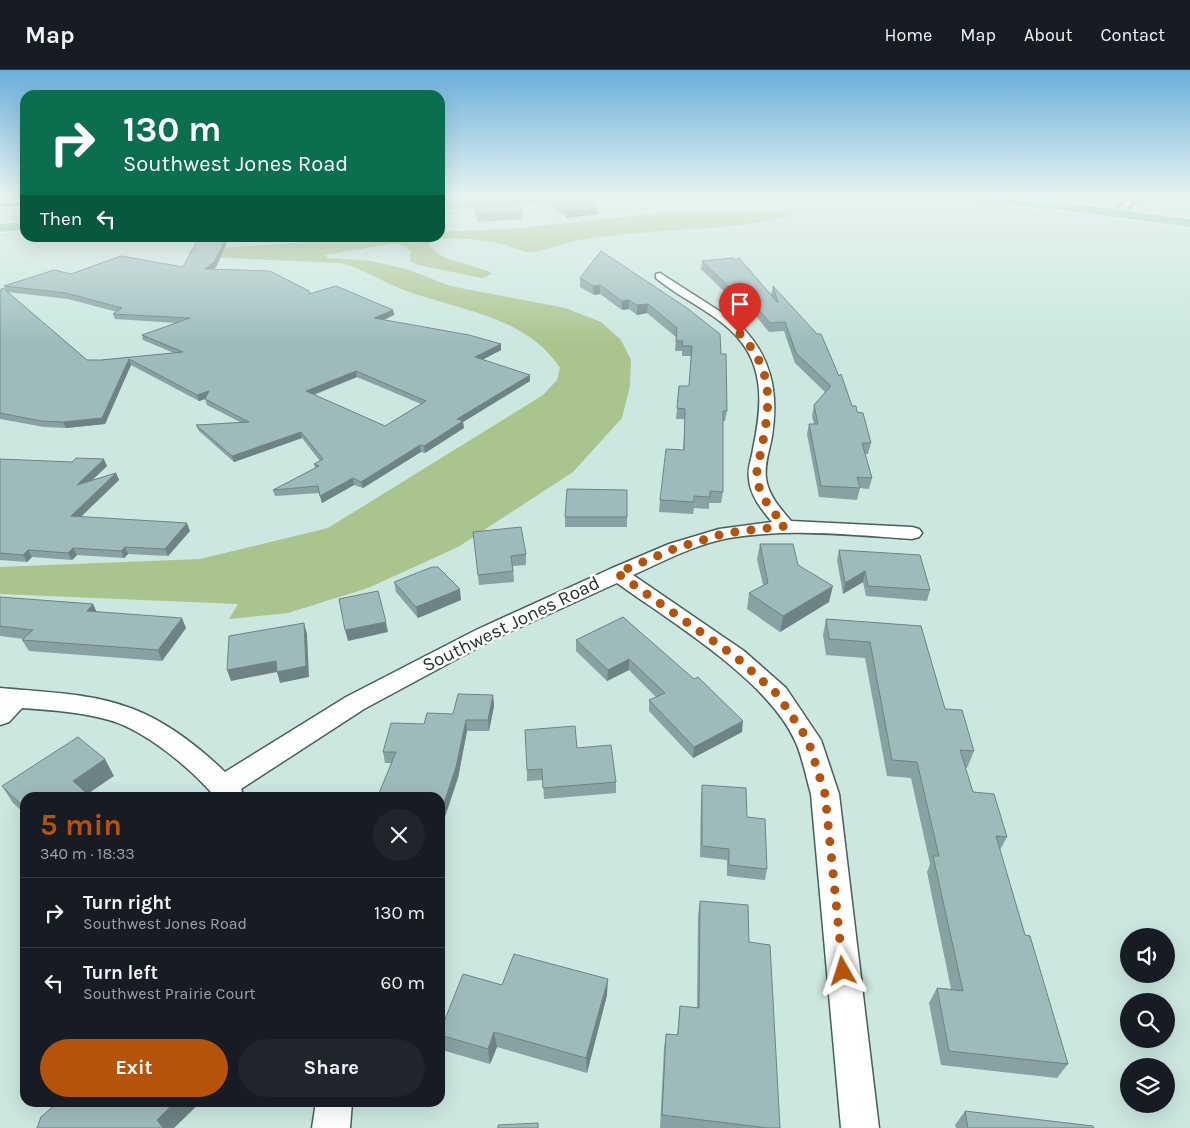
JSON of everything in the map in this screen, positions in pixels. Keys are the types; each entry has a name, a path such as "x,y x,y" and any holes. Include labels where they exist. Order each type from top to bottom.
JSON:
{"street":[{"path":"660,276 674,288 702,302 729,321 752,347 767,377 769,412 757,476 764,500 785,526"},
{"name":"Southwest Jones Road","path":"228,792 354,703 484,635 617,573 676,548 726,533 785,526 912,533"},
{"path":"617,573 736,657 777,694 808,740 825,794 860,1128"},
{"path":"5,704 112,712 158,733 228,792"},
{"path":"331,1128 333,1107"}],"green space":[{"path":"258,245 382,245 325,255 328,258 372,261 409,270 450,286 565,308 601,322 621,340 631,360 630,386 622,418 573,472 458,547 368,588 288,613 229,619 238,604 0,594 0,567 200,559 328,528 543,395 557,380 560,368 546,351 529,337 510,326 490,317 404,290 341,263 206,257 189,253 190,250"},
{"path":"402,245 428,245 443,257 488,271 492,274 482,278 418,265 410,261 411,252"},
{"path":"507,245 561,245 533,252"}],"building":[{"path":"195,245 222,245 214,262 205,269 270,271 309,291 309,294 336,286 393,310 374,318 469,335 501,344 475,357 530,375 457,419 463,421 424,446 420,445 361,482 353,478 320,496 318,486 273,490 319,466 314,464 323,459 301,432 232,456 196,425 249,422 205,399 209,391 197,395 129,359 102,418 63,422 41,421 0,413 0,290 3,288 87,360 183,352 142,335 190,318 113,314 122,308 66,293 4,286 54,270 71,274 121,256 183,267","holes":["356,371 426,401 385,426 306,391"]},
{"path":"601,251 687,308 720,334 721,354 726,354 727,411 723,411 723,492 710,491 710,497 694,496 694,502 660,500 666,449 684,450 685,409 677,408 679,386 689,386 692,346 682,346 683,341 676,341 677,328 648,304 637,305 629,300 622,301 600,285 593,286 580,278"},
{"path":"733,258 736,260 739,258 778,303 773,286 817,334 821,334 839,376 841,374 852,406 856,406 857,412 863,413 871,443 862,443 872,478 857,477 860,488 821,486 809,424 818,424 814,405 831,386 796,353 785,322 770,323 750,299 742,299 702,261"},
{"path":"76,458 104,459 77,485 116,473 71,516 187,523 165,549 125,547 121,551 73,548 68,553 28,550 23,555 0,553 0,459 72,462"},
{"path":"567,489 627,490 627,517 565,517"},
{"path":"521,527 526,554 511,556 513,571 478,575 473,532"},
{"path":"760,544 793,544 798,565 833,586 783,616 749,593 768,583"},
{"path":"839,550 920,555 930,590 868,586 865,571 845,583"},
{"path":"432,567 438,567 460,589 416,607 394,582"},
{"path":"378,591 386,622 345,630 339,599"},
{"path":"0,597 93,604 87,611 182,618 158,650 22,640 33,630 0,626"},
{"path":"623,617 694,679 698,677 743,721 694,747 649,700 665,693 629,659 608,670 576,640"},
{"path":"826,619 921,626 945,709 962,710 974,751 960,750 973,792 994,794 1007,837 996,836 1025,935 1030,936 1068,1064 949,1051 937,988 963,991 933,856 939,856 917,762 892,760 870,642 829,639"},
{"path":"304,623 306,666 277,672 276,661 227,670 229,636"},
{"path":"458,694 493,695 488,720 466,720 456,767 445,800 445,792 379,792 396,752 383,752 391,723 424,724 427,713 453,714"},
{"path":"575,726 577,748 611,745 616,782 543,788 542,769 527,770 525,730"},
{"path":"78,737 105,759 73,781 85,792 20,792 20,803 2,786"},
{"path":"702,785 746,788 747,817 765,819 767,869 729,865 729,849 702,846"},
{"path":"700,901 748,905 749,942 770,945 780,1128 662,1115 666,1034 678,1035 680,1006 699,1008"},
{"path":"514,954 608,979 586,1058 494,1032 488,1049 445,1036 445,1019 463,974 502,985"},
{"path":"52,1107 170,1107 157,1120 163,1128 37,1128 41,1117"},
{"path":"965,1111 1093,1126 1094,1128 968,1128"},
{"path":"538,1123 538,1128 498,1128 498,1125"}],"route":[{"path":"740,334 752,347 767,377 769,412 757,476 764,500 785,526 726,533 676,548 617,573 736,657 777,694 808,740 825,794 843,971"}]}
